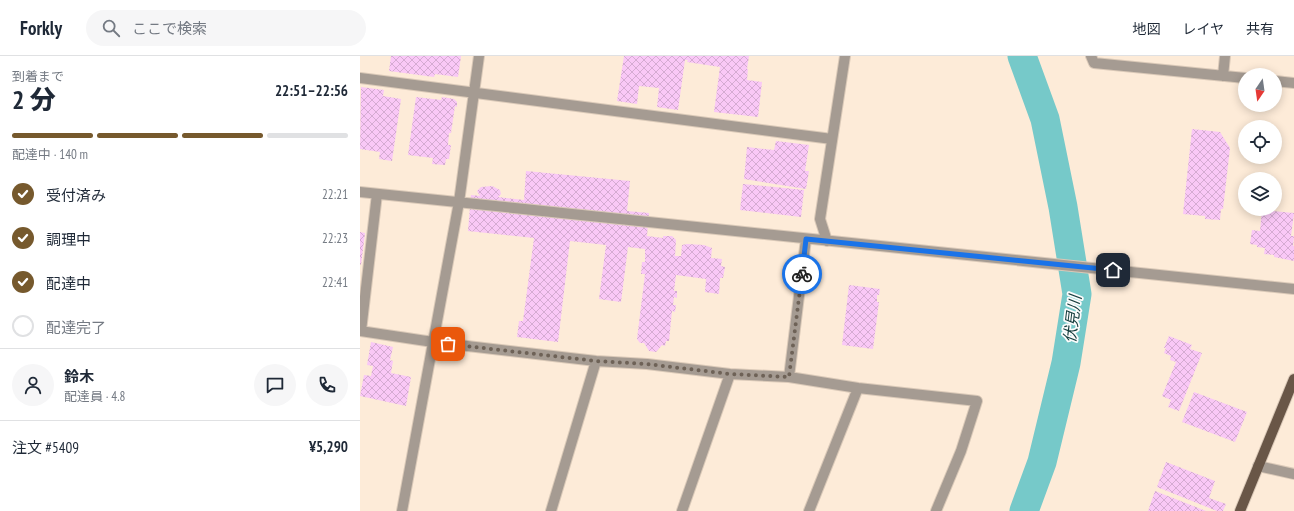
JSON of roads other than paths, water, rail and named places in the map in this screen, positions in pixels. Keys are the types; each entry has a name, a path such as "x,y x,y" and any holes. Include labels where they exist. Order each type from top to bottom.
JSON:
{"main road":[{"path":"1240,511 1294,379"}],"street":[{"path":"402,511 459,202 479,56"},
{"path":"827,241 820,219 845,56"},
{"path":"1092,56 1094,62 1238,77"},
{"path":"1223,76 1224,56"},
{"path":"360,78 832,140"},
{"path":"1282,82 1294,84"},
{"path":"360,192 1294,289"},
{"path":"377,194 360,331 433,342 596,361 647,364 730,374 789,377 858,388 977,401 961,451 936,511"},
{"path":"789,377 806,239"},
{"path":"551,511 596,361"},
{"path":"682,511 730,374"},
{"path":"809,511 858,388"},
{"path":"1258,466 1294,474"}],"waterway":[{"name":"伏見川","path":"1022,56 1045,119 1063,207 1077,294 1066,363 1042,462 1024,511"}]}
